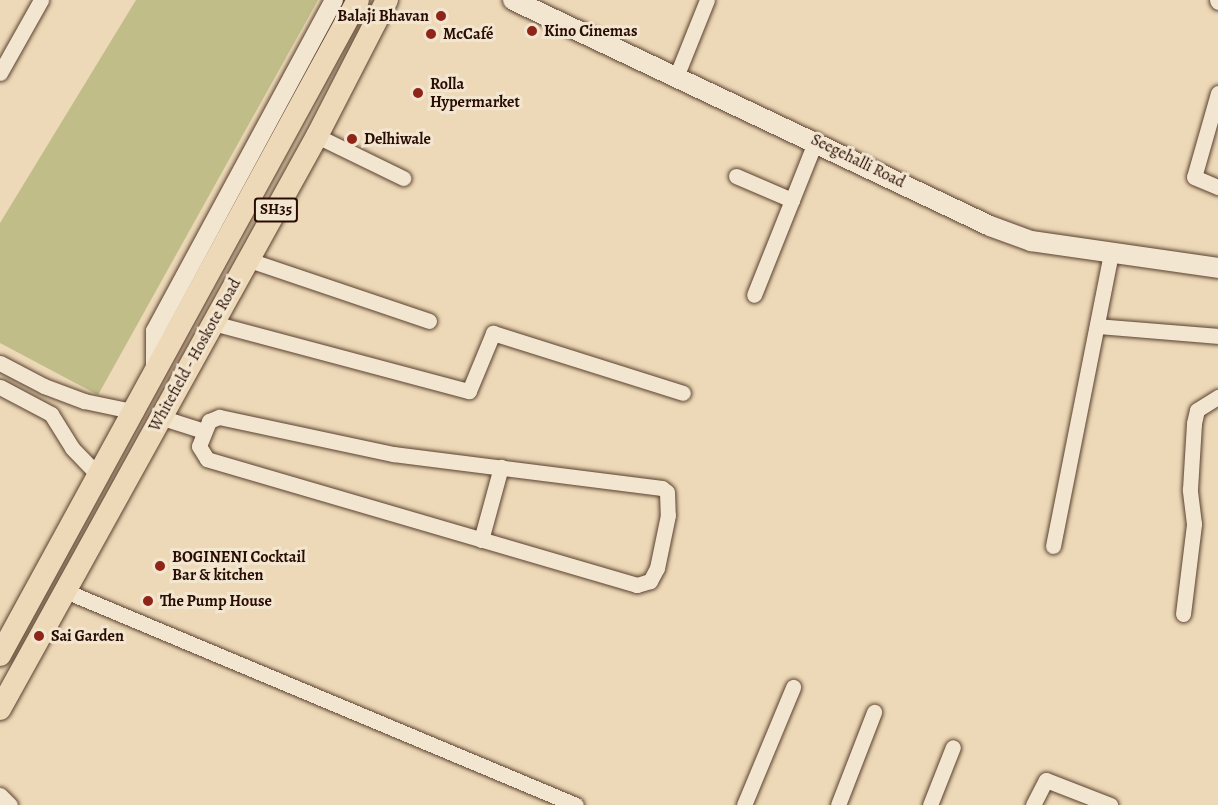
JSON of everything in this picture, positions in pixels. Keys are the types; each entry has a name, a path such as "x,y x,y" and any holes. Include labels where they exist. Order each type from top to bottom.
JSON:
{"main road":[{"name":"Whitefield - Hoskote Road","path":"0,655 136,412 358,0"},
{"name":"Whitefield - Hoskote Road","path":"0,709 63,590 249,260 387,0"},
{"name":"Seegehalli Road","path":"513,0 816,141 990,226 1031,241 1218,268"}],"street":[{"path":"0,73 41,0"},
{"path":"155,376 155,331 334,0"},
{"path":"676,77 707,0"},
{"path":"1218,93 1194,179 1218,187"},
{"path":"316,136 403,178"},
{"path":"754,295 816,141"},
{"path":"736,177 792,200"},
{"path":"1053,546 1111,253"},
{"path":"249,260 429,321"},
{"path":"213,323 469,391 494,333 683,393"},
{"path":"1097,326 1218,336"},
{"path":"0,363 44,386 84,401 136,412"},
{"path":"0,387 51,414 72,448 100,477"},
{"path":"1184,614 1194,524 1190,489 1194,423 1197,410 1218,397"},
{"path":"160,417 204,431"},
{"path":"219,417 393,454 662,488 667,492 668,515 657,568 650,581 637,585 207,459 199,446 204,431 209,421 219,417"},
{"path":"481,540 501,467"},
{"path":"63,590 576,805"},
{"path":"744,805 793,687"},
{"path":"838,805 873,712"},
{"path":"930,805 953,747"},
{"path":"1033,805 1046,780 1110,805"},
{"path":"0,795 10,805"}],"shaded area":[{"path":"136,0 318,0 98,395 0,343 0,223"}],"place":[{"name":"Balaji Bhavan","path":"441,16"},
{"name":"Kino Cinemas","path":"532,31"},
{"name":"McCafé","path":"431,34"},
{"name":"Rolla Hypermarket","path":"418,93"},
{"name":"Delhiwale","path":"352,139"},
{"name":"BOGINENI Cocktail Bar & kitchen","path":"160,566"},
{"name":"The Pump House","path":"148,601"},
{"name":"Sai Garden","path":"39,636"}]}
